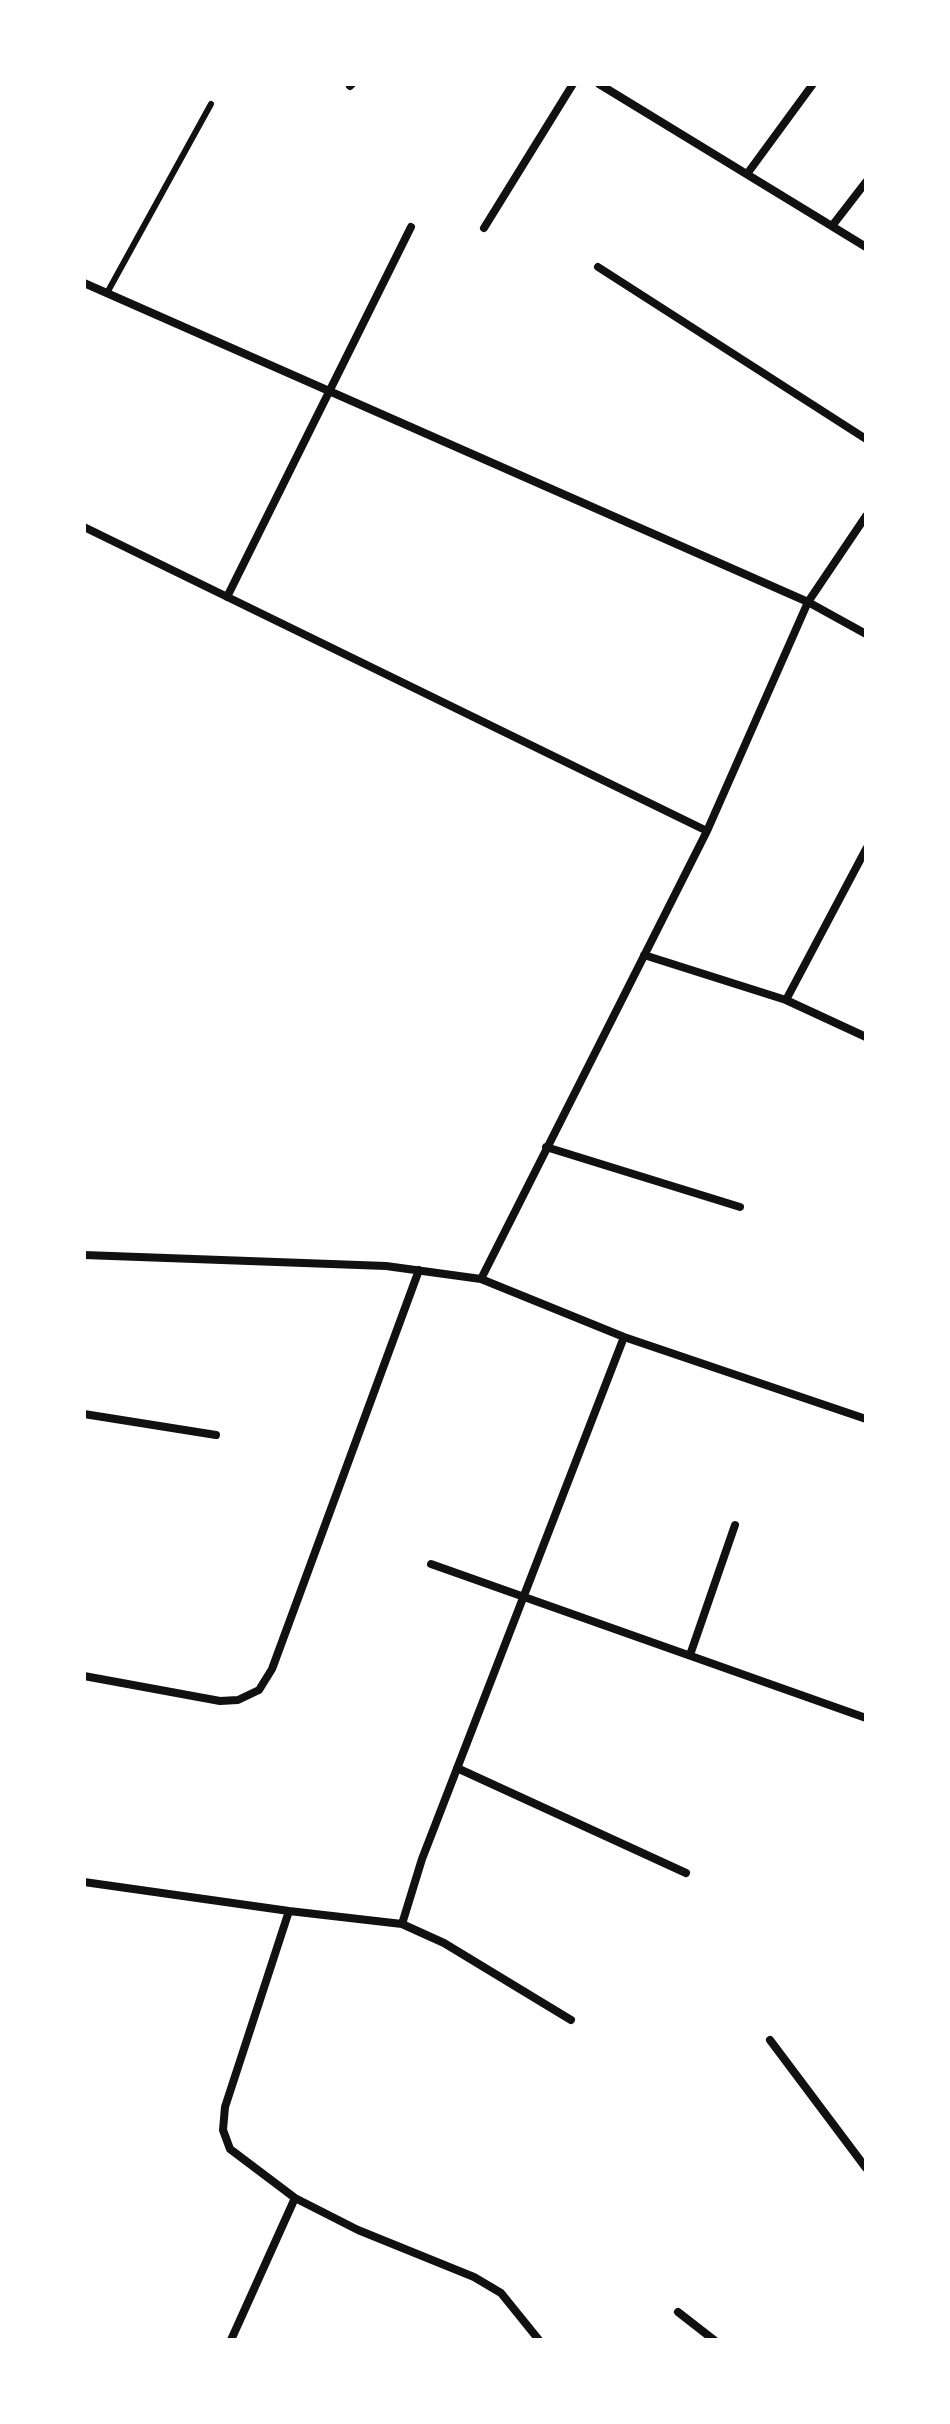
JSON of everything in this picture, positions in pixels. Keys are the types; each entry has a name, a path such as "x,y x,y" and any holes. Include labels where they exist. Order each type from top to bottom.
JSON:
{"street":[{"path":"484,228 573,84"},
{"path":"599,84 866,247"},
{"path":"747,174 813,84"},
{"path":"832,226 866,182"},
{"path":"227,597 411,227"},
{"path":"598,267 866,439"},
{"path":"84,283 808,602 866,634"},
{"path":"481,1279 707,831 808,602 866,516"},
{"path":"84,527 707,831"},
{"path":"786,1000 866,849"},
{"path":"644,955 786,1000 866,1037"},
{"path":"546,1147 740,1207"},
{"path":"84,1255 333,1263 481,1279 624,1337 866,1419"},
{"path":"84,1676 220,1701 238,1700 259,1690 272,1669 419,1270"},
{"path":"402,1924 422,1859 624,1337"},
{"path":"84,1414 216,1435"},
{"path":"690,1655 735,1525"},
{"path":"431,1564 866,1718"},
{"path":"457,1768 686,1873"},
{"path":"84,1882 402,1924 444,1943 571,2020"},
{"path":"289,1911 225,2107 223,2130 230,2149 295,2198 358,2230 474,2277 501,2293 539,2340"},
{"path":"770,2040 866,2168"},
{"path":"231,2340 295,2198"},
{"path":"678,2312 714,2340"}],"lane":[{"path":"107,293 211,104"}]}
